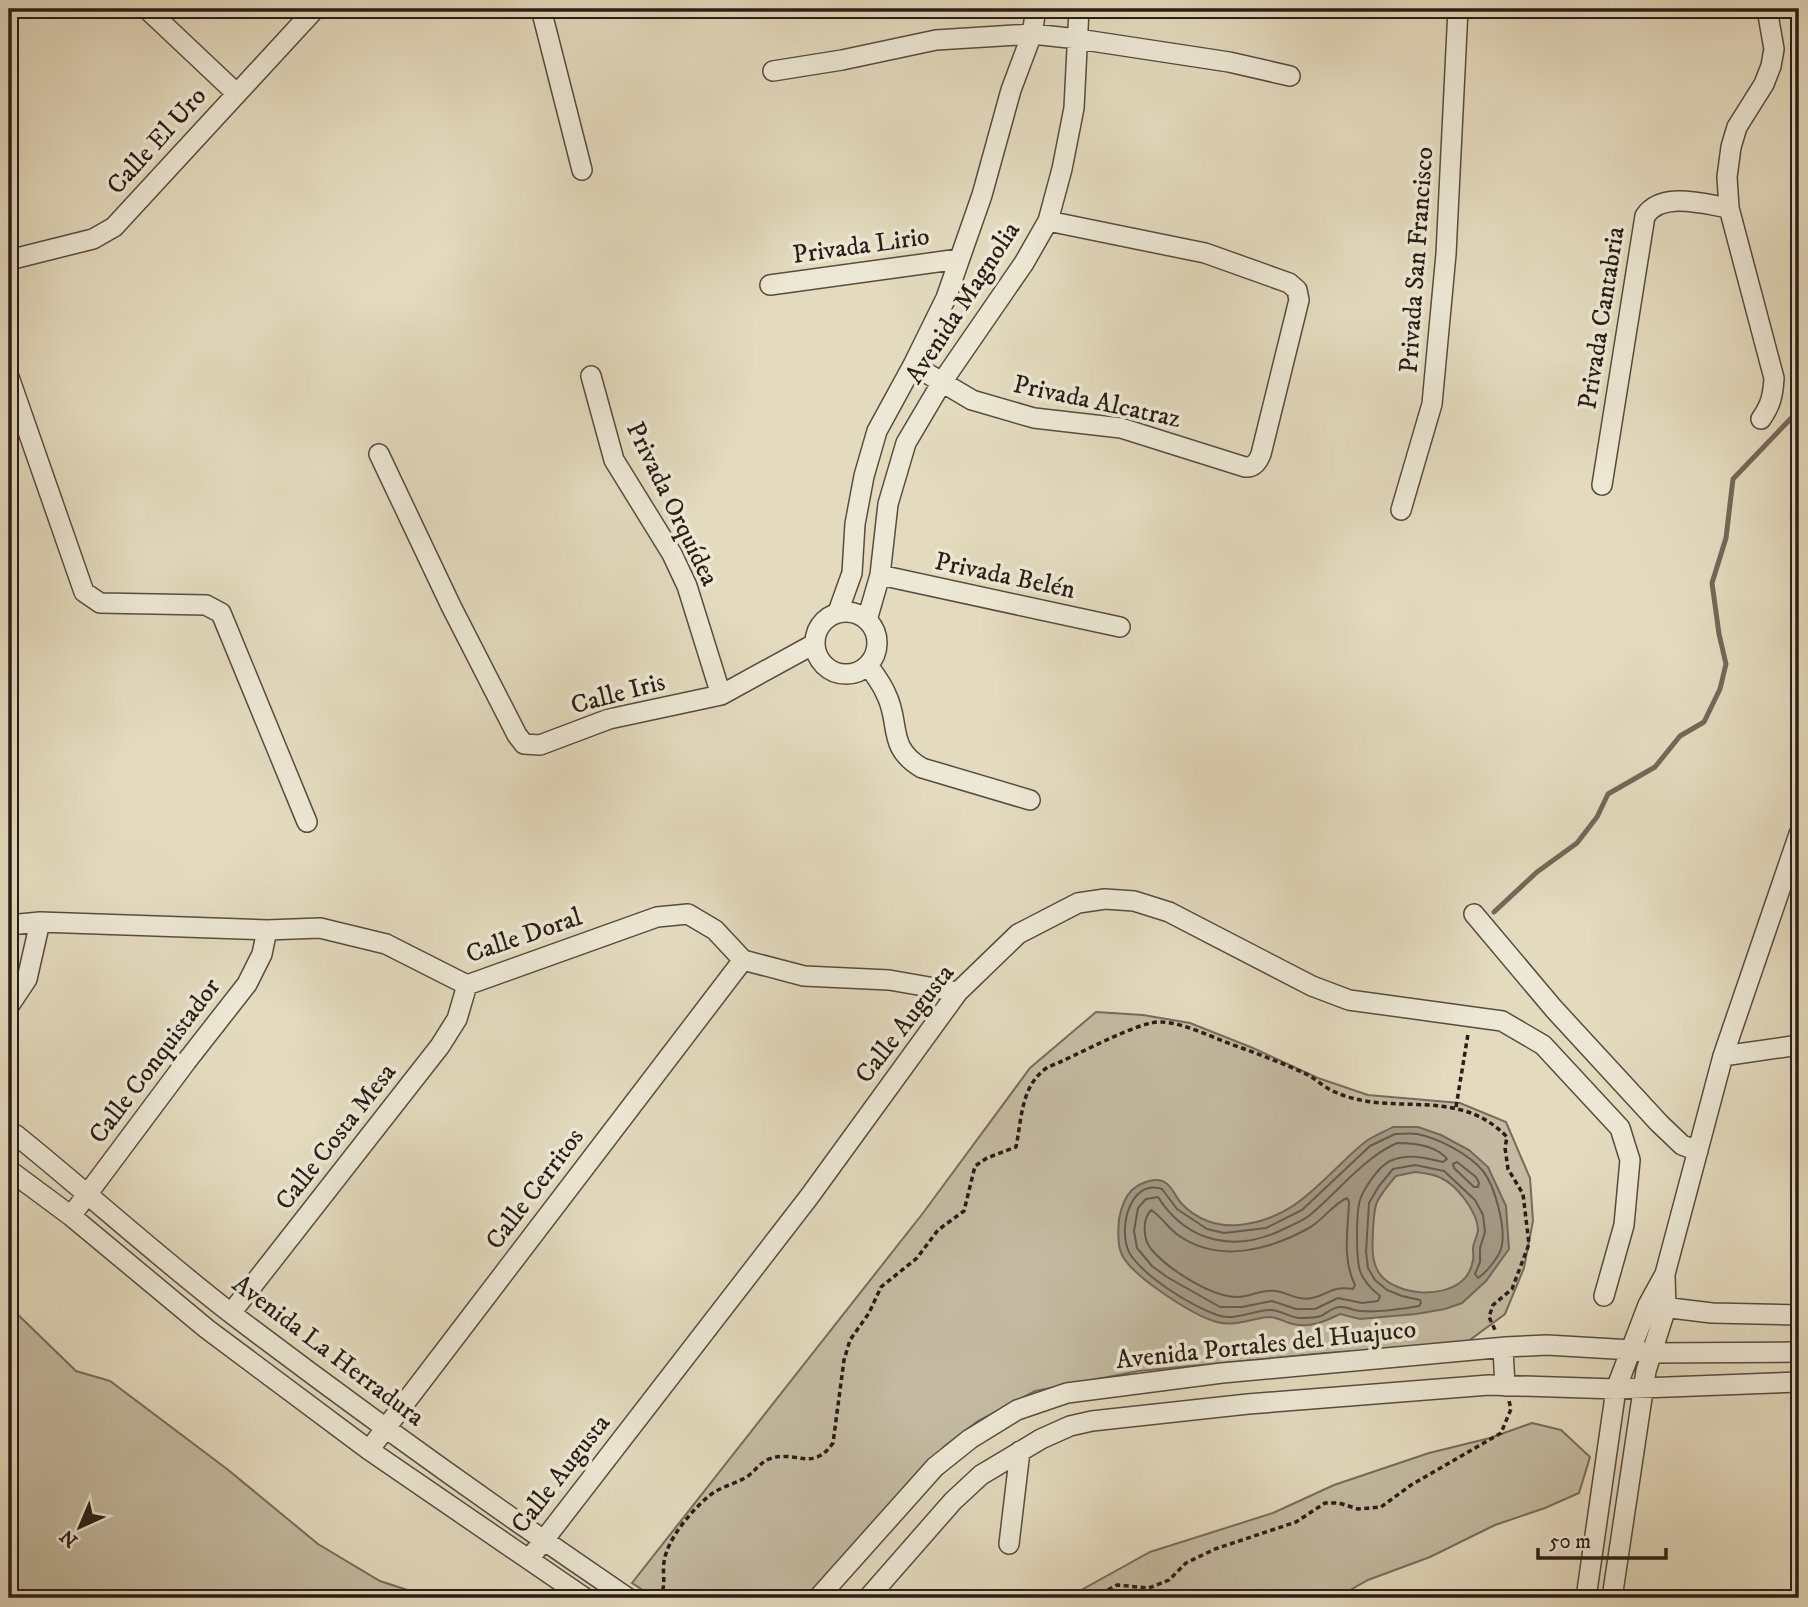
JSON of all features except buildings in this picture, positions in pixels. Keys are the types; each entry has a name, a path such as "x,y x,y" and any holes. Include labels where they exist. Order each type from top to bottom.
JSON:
{"street":[{"path":"146,9 236,93"},
{"name":"Calle El Uro","path":"9,260 93,239 114,227 315,9"},
{"path":"541,9 582,170"},
{"name":"Avenida Magnolia","path":"838,612 852,573 855,524 864,476 877,431 914,365 946,298 982,195 1011,90 1032,34 1036,9"},
{"name":"Avenida Magnolia","path":"867,620 880,575 888,504 906,443 942,382 1024,263 1048,221 1074,108 1079,9"},
{"name":"Privada San Francisco","path":"1401,510 1432,404 1446,254 1458,9"},
{"path":"1761,419 1773,396 1774,378 1729,208 1727,177 1737,127 1764,84 1771,66 1774,49 1767,9"},
{"path":"773,71 936,40 1032,34 1229,62 1290,76"},
{"name":"Privada Cantabria","path":"1602,485 1645,216 1654,207 1674,202 1729,208"},
{"name":"Privada Alcatraz","path":"914,365 972,400 1034,418 1121,428 1250,468 1259,460 1298,300 1297,290 1289,283 1205,253 1048,221"},
{"name":"Privada Lirio","path":"771,285 959,259"},
{"name":"Privada Orquídea","path":"591,376 614,460 672,554 687,586 721,695"},
{"path":"9,377 84,592 100,603 206,605 222,613 307,821"},
{"name":"Calle Iris","path":"379,454 451,606 517,735 529,745 540,745 609,719 721,695 814,645"},
{"name":"Privada Belén","path":"880,575 1119,627"},
{"path":"849,611 867,620 873,628 877,647 868,665 851,673 832,671 823,664 814,645 820,624 838,612 849,611"},
{"path":"868,665 888,696 897,743 911,761 922,768 1030,800"},
{"path":"1586,1598 1616,1389 1641,1352 1657,1306 1723,1056 1799,834"},
{"name":"Calle Augusta","path":"530,1558 809,1197 958,992 1018,934 1079,903 1133,901 1169,912 1312,986 1349,1000 1502,1021 1543,1045 1620,1128 1630,1160 1624,1225 1604,1296"},
{"name":"Calle Doral","path":"9,925 40,922 267,930 320,928 386,944 467,985 657,917 688,914 715,930 743,960"},
{"path":"1474,914 1554,1009 1659,1123 1682,1145 1698,1151"},
{"path":"9,1006 27,979 40,922"},
{"name":"Calle Conquistador","path":"71,1216 247,984 262,954 267,930"},
{"path":"743,960 804,976 889,980 958,992"},
{"name":"Calle Cerritos","path":"369,1450 743,960"},
{"name":"Calle Costa Mesa","path":"231,1313 440,1046 457,1018 467,985"},
{"path":"1723,1056 1799,1045"},
{"name":"Avenida La Herradura","path":"9,1132 88,1193 118,1221 231,1313 543,1540 628,1598"},
{"name":"Avenida La Herradura","path":"9,1170 71,1216 207,1329 369,1450 585,1598"},
{"path":"1657,1306 1712,1313 1799,1315"},
{"name":"Avenida Portales del Huajuco","path":"818,1598 935,1467 970,1439 1017,1410 1067,1393 1222,1373 1547,1345 1641,1352 1799,1352"},
{"path":"1503,1349 1505,1386"},
{"path":"1612,1598 1643,1388 1641,1352"},
{"path":"868,1598 953,1501 981,1475 1041,1439 1070,1426 1092,1421 1248,1404 1505,1386 1616,1389 1799,1382"},
{"path":"1009,1544 1020,1451"}],"path":[{"path":"1456,1107 1470,1018"},
{"path":"659,1598 663,1592 664,1561 668,1543 708,1496 749,1475 768,1460 781,1456 816,1459 825,1454 832,1443 844,1360 850,1340 869,1313 881,1287 917,1258 938,1230 964,1211 975,1166 987,1158 1016,1147 1023,1102 1032,1081 1048,1067 1144,1025 1162,1021 1199,1031 1310,1076 1335,1092 1371,1100 1456,1107 1476,1114 1498,1128 1507,1137 1504,1148 1508,1169 1523,1194 1530,1244 1512,1289 1493,1305 1489,1317 1503,1349"},
{"path":"1093,1598 1117,1585 1149,1588 1169,1580 1186,1563 1215,1549 1296,1522 1325,1503 1339,1503 1358,1509 1381,1507 1411,1485 1501,1433 1511,1409 1505,1386"}],"shaded area":[{"path":"1096,1012 1143,1015 1190,1023 1318,1078 1368,1095 1460,1103 1506,1122 1530,1178 1533,1221 1524,1268 1505,1314 1463,1345 1326,1353 1139,1371 1035,1391 978,1421 946,1445 913,1478 808,1598 655,1598 632,1583 923,1213 1030,1068"},
{"path":"9,1306 76,1371 110,1381 227,1469 318,1544 380,1581 432,1598 21,1598 9,1588"},
{"path":"1532,1423 1561,1430 1590,1457 1579,1493 1495,1525 1430,1557 1368,1580 1336,1598 1067,1598 1150,1552 1273,1513 1334,1485 1429,1453 1490,1438"}],"water":[{"path":"1393,1127 1418,1127 1441,1135 1469,1150 1488,1167 1506,1206 1509,1249 1486,1281 1462,1303 1416,1314 1360,1319 1340,1314 1309,1325 1296,1325 1269,1317 1224,1323 1194,1312 1165,1294 1138,1274 1122,1255 1118,1233 1122,1207 1132,1190 1144,1183 1158,1180 1166,1183 1188,1210 1208,1221 1239,1225 1260,1221 1294,1205 1365,1142","holes":["1415,1172 1447,1182 1470,1207 1477,1222 1473,1260 1469,1271 1463,1280 1443,1290 1420,1292 1398,1287 1381,1275 1374,1261 1374,1220 1379,1198 1396,1176"]}],"waterway":[{"path":"1494,912 1537,872 1577,843 1597,817 1608,794 1655,767 1680,736 1704,722 1720,689 1726,664 1712,583 1726,538 1733,479 1799,410"}]}
